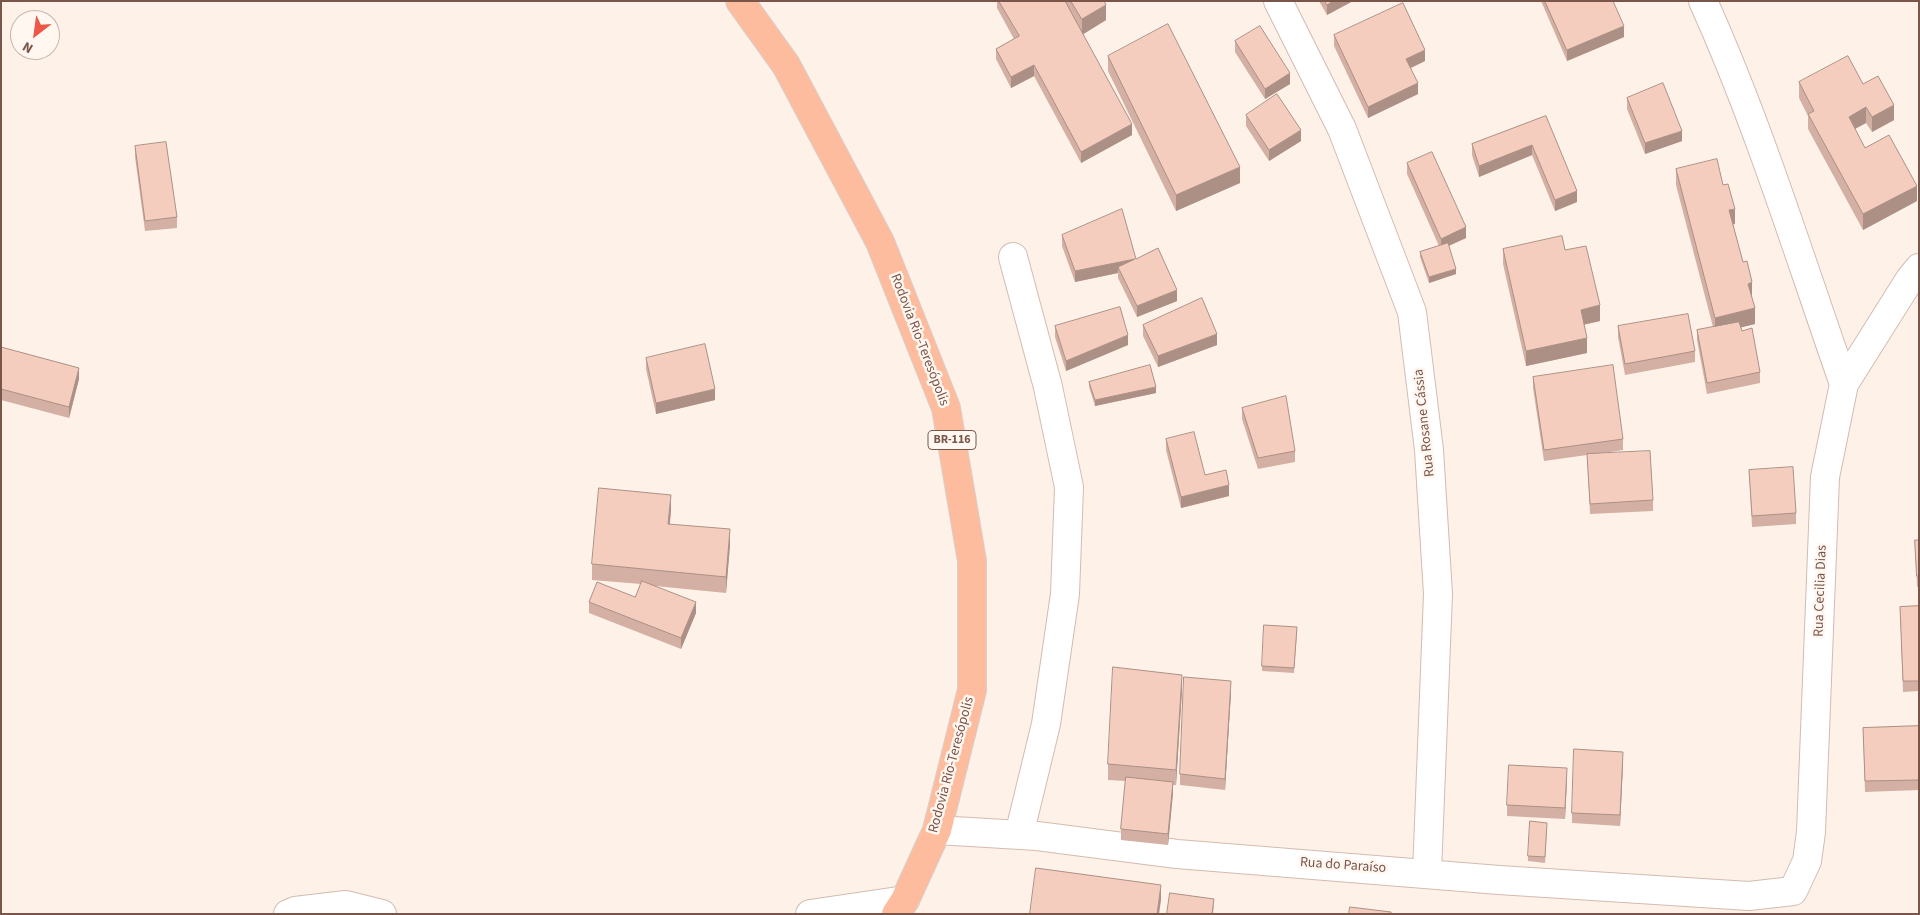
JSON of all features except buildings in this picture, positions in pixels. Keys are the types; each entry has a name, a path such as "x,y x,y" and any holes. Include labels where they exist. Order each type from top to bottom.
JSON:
{"highway":[{"name":"Rodovia Rio-Teresópolis","path":"740,1 786,65 880,242 946,408 972,561 972,690 937,830 900,907"}],"street":[{"name":"Rua Rosane Cássia","path":"1278,1 1342,129 1412,312 1429,450 1438,594 1427,873"},
{"path":"1703,1 1722,45 1766,161 1844,384"},
{"path":"1013,256 1048,387 1069,487 1065,594 1046,724 1019,835"},
{"name":"Rua Cecilia Dias","path":"1749,896 1793,891 1807,861 1812,822 1825,477 1844,384 1910,279 1919,268"},
{"name":"Rua do Paraíso","path":"937,830 1019,835 1177,854 1499,880 1749,896"},
{"path":"288,914 295,911 346,905 382,914"},
{"path":"810,914 900,907"}]}
